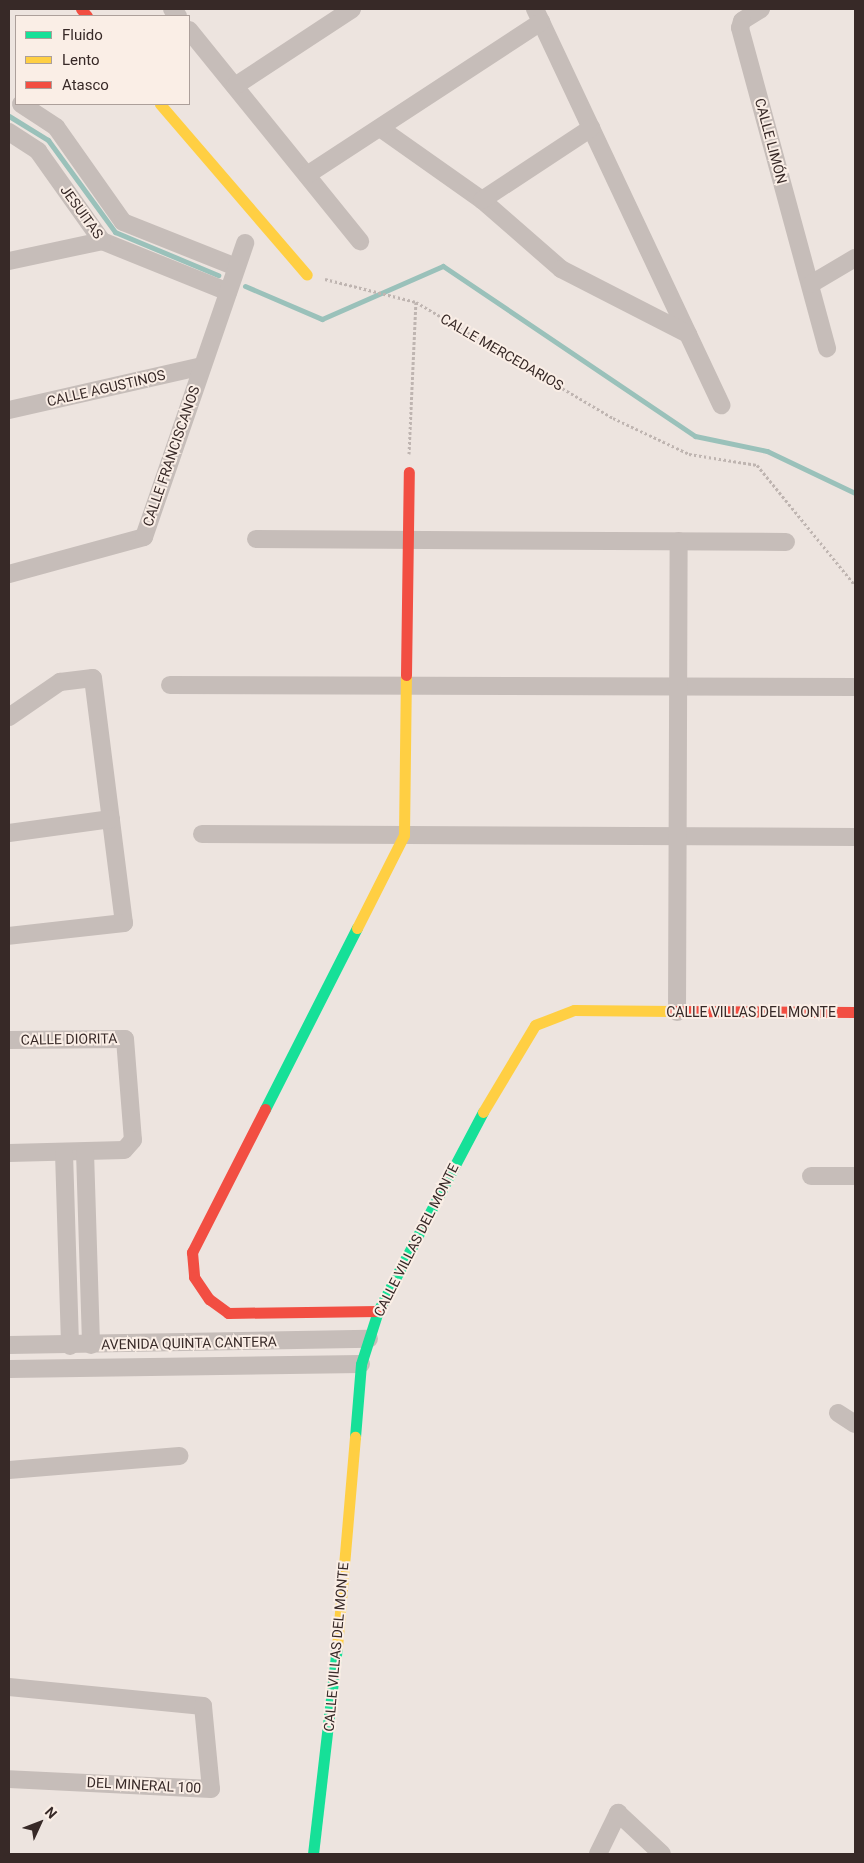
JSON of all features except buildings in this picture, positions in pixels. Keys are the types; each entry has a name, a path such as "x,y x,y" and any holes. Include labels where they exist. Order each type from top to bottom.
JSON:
{"street":[{"path":"234,86 352,9"},
{"name":"CALLE LIMÓN","path":"762,9 742,21 740,28 828,348"},
{"path":"307,176 380,128 538,15 721,405"},
{"path":"190,31 360,241"},
{"name":"JESUITAS","path":"23,105 56,127 124,222 236,267"},
{"path":"161,105 307,275"},
{"path":"380,128 482,200 561,269 688,334"},
{"path":"482,200 591,128"},
{"name":"JESUITAS","path":"9,132 38,151 102,241 228,292"},
{"path":"9,261 102,241"},
{"name":"CALLE FRANCISCANOS","path":"9,574 144,537 245,243"},
{"path":"810,284 855,258"},
{"name":"CALLE AGUSTINOS","path":"9,410 202,366"},
{"path":"378,1311 228,1313 209,1299 194,1277 192,1252 404,835 409,686 409,472"},
{"path":"256,539 786,542"},
{"path":"677,1012 679,541"},
{"path":"9,717 60,682 93,678 124,923 9,936"},
{"path":"170,685 855,687"},
{"path":"9,833 111,819"},
{"path":"202,834 855,837"},
{"name":"CALLE VILLAS DEL MONTE","path":"313,1854 333,1688 361,1364 378,1311 497,1085 535,1025 574,1010 855,1012"},
{"name":"CALLE DIORITA","path":"9,1040 125,1039 133,1140 124,1150 9,1153"},
{"path":"85,1152 91,1345"},
{"path":"64,1153 70,1346"},
{"path":"811,1176 855,1176"},
{"name":"AVENIDA QUINTA CANTERA","path":"9,1345 70,1346 369,1339"},
{"name":"AVENIDA QUINTA CANTERA","path":"9,1369 361,1364"},
{"path":"838,1414 855,1424"},
{"path":"9,1470 179,1456"},
{"name":"DEL MINERAL 100","path":"9,1687 203,1706 211,1789 9,1779"},
{"path":"598,1854 618,1813 662,1854"}],"path":[{"name":"CALLE MERCEDARIOS","path":"307,275 416,302 613,418 689,454 757,465 855,585"},
{"path":"409,472 416,302"}],"waterway":[{"path":"9,116 48,140 115,232 218,275"},
{"path":"245,286 322,319 443,266 695,436 767,451 855,493"}],"traffic: fast":[{"path":"265,1109 357,928"},
{"path":"355,1437 361,1364 378,1311 483,1112"},
{"path":"313,1854 337,1647"}],"traffic: slow":[{"path":"161,105 307,275"},
{"path":"357,928 404,835 406,675"},
{"path":"483,1112 535,1025 574,1010 672,1011"},
{"path":"337,1647 355,1437"}],"traffic: jam":[{"path":"81,9 86,15"},
{"path":"406,675 409,472"},
{"path":"672,1011 855,1012"},
{"path":"265,1109 192,1252 194,1277 209,1299 228,1313 378,1311"}]}
